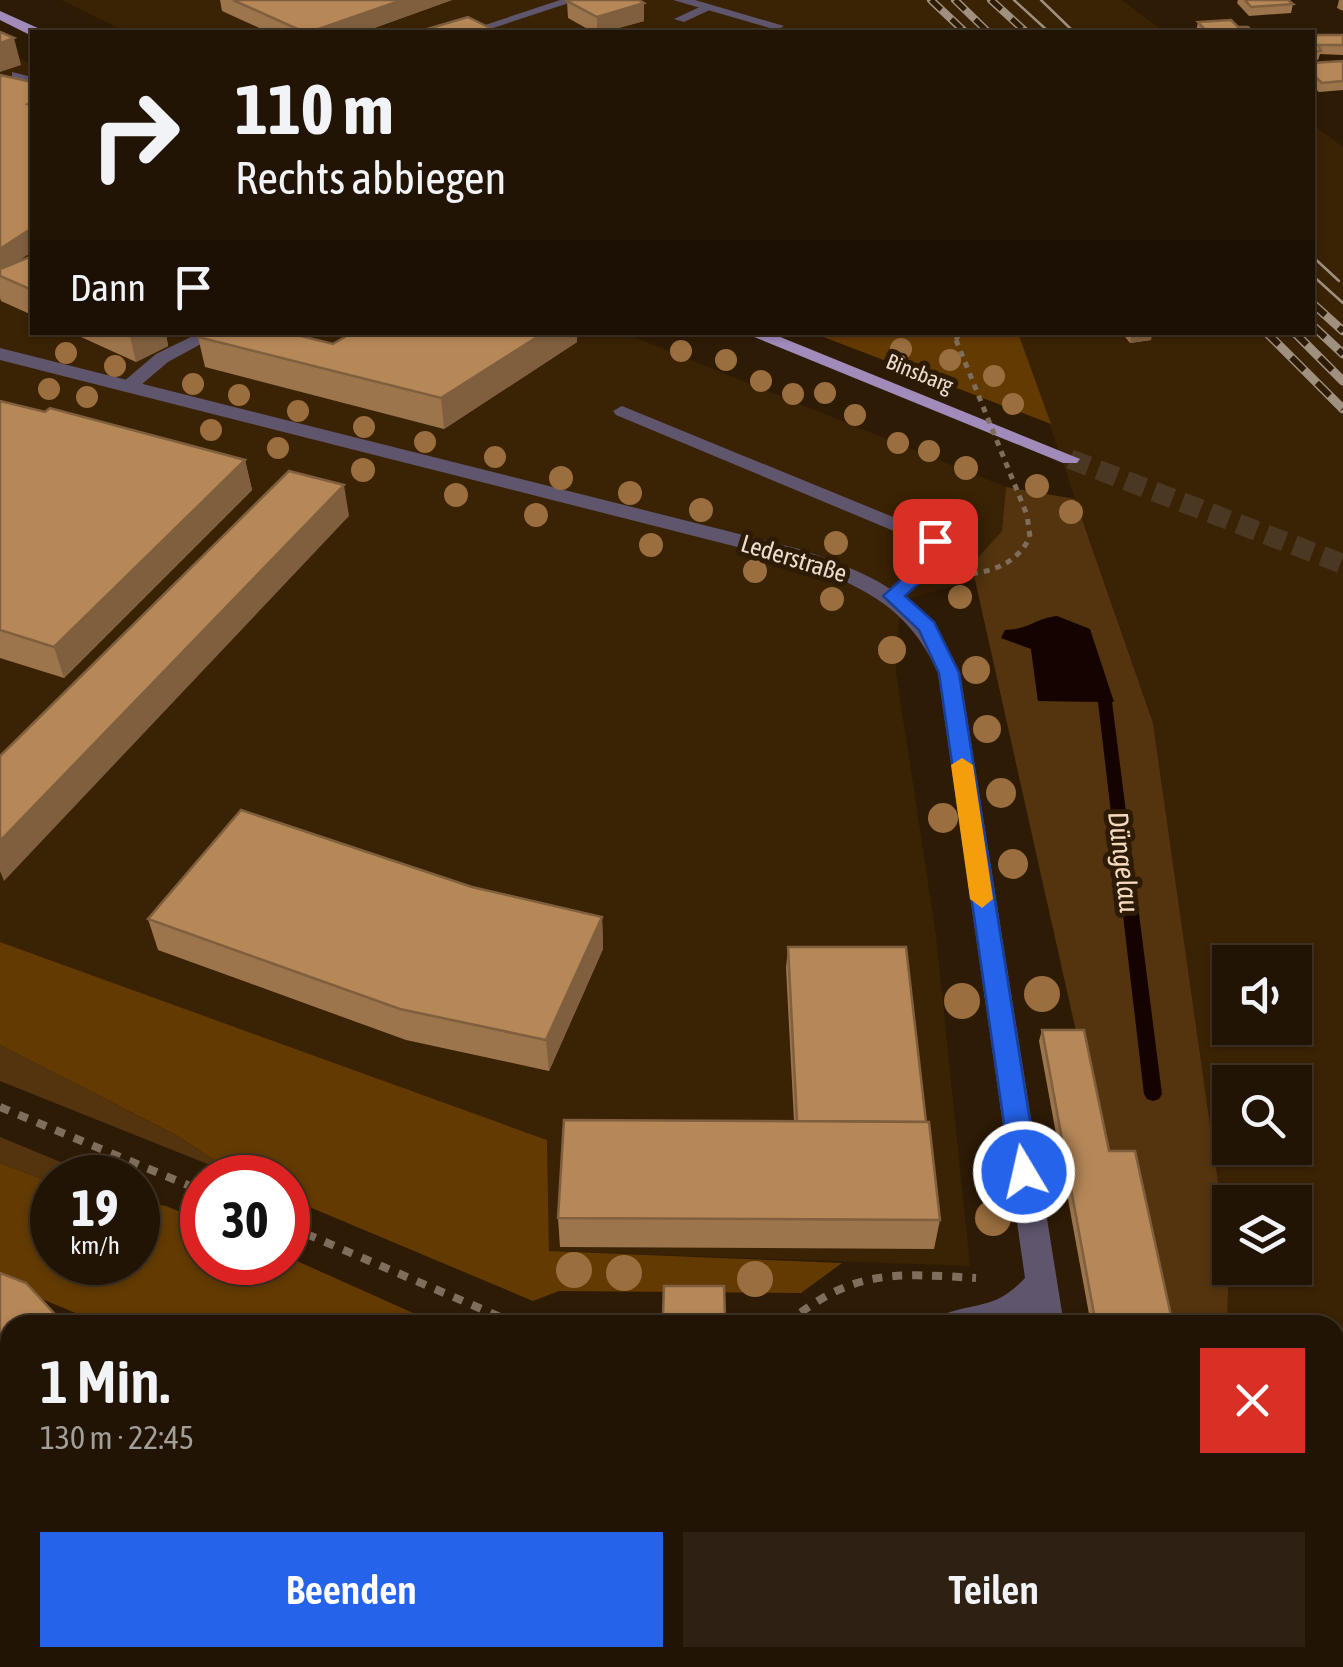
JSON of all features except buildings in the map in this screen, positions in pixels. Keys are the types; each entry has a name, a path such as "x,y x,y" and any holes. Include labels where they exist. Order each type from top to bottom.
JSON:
{"main road":[{"path":"0,16 31,30"},
{"name":"Binsbarg","path":"759,335 1070,459"}],"street":[{"path":"680,0 777,26"},
{"name":"Lederstraße","path":"0,354 792,554 867,581 893,596 927,627 949,673 1047,1315"},
{"path":"1006,1315 1024,1304 1042,1282"}],"lane":[{"path":"476,30 572,0"},
{"path":"680,19 708,8"},
{"path":"16,75 30,81"},
{"path":"128,386 162,358 209,335"},
{"path":"622,411 924,535 937,548 924,573 893,596"}],"path":[{"path":"924,573 965,575 1003,565 1028,544 1027,515 956,340 958,335"},
{"path":"0,1107 180,1182"},
{"path":"310,1235 496,1315"},
{"path":"796,1315 816,1296 858,1276 1042,1282"}],"shaded area":[{"path":"61,0 1122,0 1161,30 123,30"},
{"path":"0,49 30,63 30,335 629,335 1006,487 1002,531 973,563 975,580 900,601 896,672 936,935 970,1266 549,1251 547,1140 0,942"},
{"path":"1315,126 1343,147 1343,1315 1227,1315 1228,1285 1312,1285 1312,1185 1219,1185 1216,1165 1312,1165 1312,1065 1212,1065 1212,1139 1153,723 1019,335 1315,335"},
{"path":"818,335 1019,335 1051,424"},
{"path":"1006,487 1075,499 1153,723 1212,1139 1212,1165 1216,1165 1219,1185 1212,1185 1212,1285 1228,1285 1227,1315 1162,1315 1105,1161 973,563 1002,531","holes":["1029,629 1113,702 1038,701 1031,649 1005,630"]},
{"path":"1057,616 1090,629 1114,702 1038,701 1031,649 1001,638 1005,630"},
{"path":"0,942 547,1140 549,1251 842,1263 801,1293 559,1291 533,1301 310,1207 310,1155 206,1155 176,1135 0,1045"},
{"path":"0,1045 176,1135 206,1155 185,1155 0,1081"},
{"path":"0,1137 44,1155 30,1155 30,1175 0,1163"},
{"path":"0,1163 30,1175 30,1285 160,1285 160,1205 180,1212 180,1285 310,1285 310,1267 418,1315 81,1315 0,1282"}],"waterway":[{"name":"Düngelau","path":"1096,688 1105,702 1153,1094"}],"tunnel":[{"path":"1070,459 1343,564"}],"tram line":[{"path":"1014,0 1047,30"},
{"path":"1041,0 1072,30"},
{"path":"1315,259 1339,281"},
{"path":"1315,278 1343,303"}],"railway":[{"path":"931,0 963,30"},
{"path":"955,0 986,30"},
{"path":"991,0 1024,30"},
{"path":"1315,306 1343,331"},
{"path":"1315,328 1343,354"},
{"path":"1269,335 1343,409"},
{"path":"1297,335 1343,381"}],"slow traffic":[{"path":"962,765 982,899"}],"route":[{"path":"935,541 934,560 924,573 893,596 927,627 941,649 949,673 1024,1172"}]}
